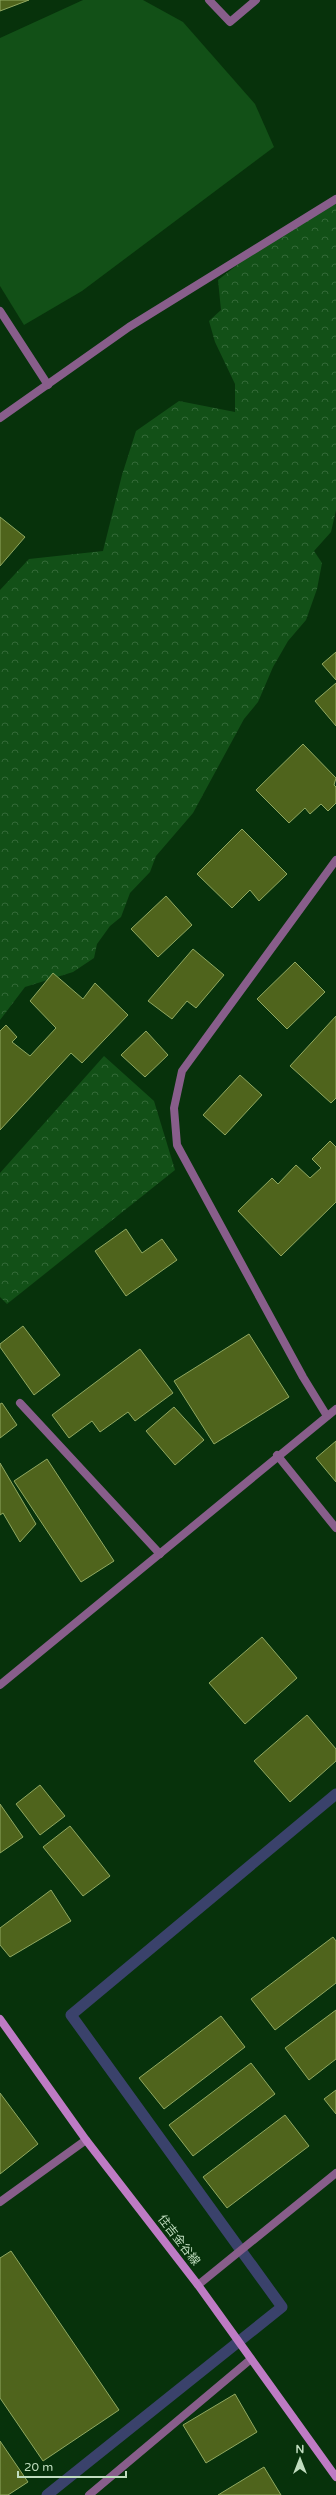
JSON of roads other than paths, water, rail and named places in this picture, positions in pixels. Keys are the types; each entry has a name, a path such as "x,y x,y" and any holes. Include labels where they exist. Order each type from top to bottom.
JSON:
{"main road":[{"name":"住吉金谷線","path":"0,2019 86,2140 198,2285 336,2477"}],"street":[{"path":"209,0 230,22 256,0"},
{"path":"0,418 129,327 336,199"},
{"path":"0,311 48,385"},
{"path":"327,1416 300,1370 177,1145 174,1108 182,1071 336,860"},
{"path":"20,1403 160,1554"},
{"path":"0,1685 160,1554 277,1455 336,1409"},
{"path":"277,1455 336,1528"},
{"path":"0,2202 86,2140"},
{"path":"198,2285 336,2173"},
{"path":"89,2495 251,2359"}],"waterway":[{"path":"47,2495 282,2307 71,2015 336,1794"}]}
